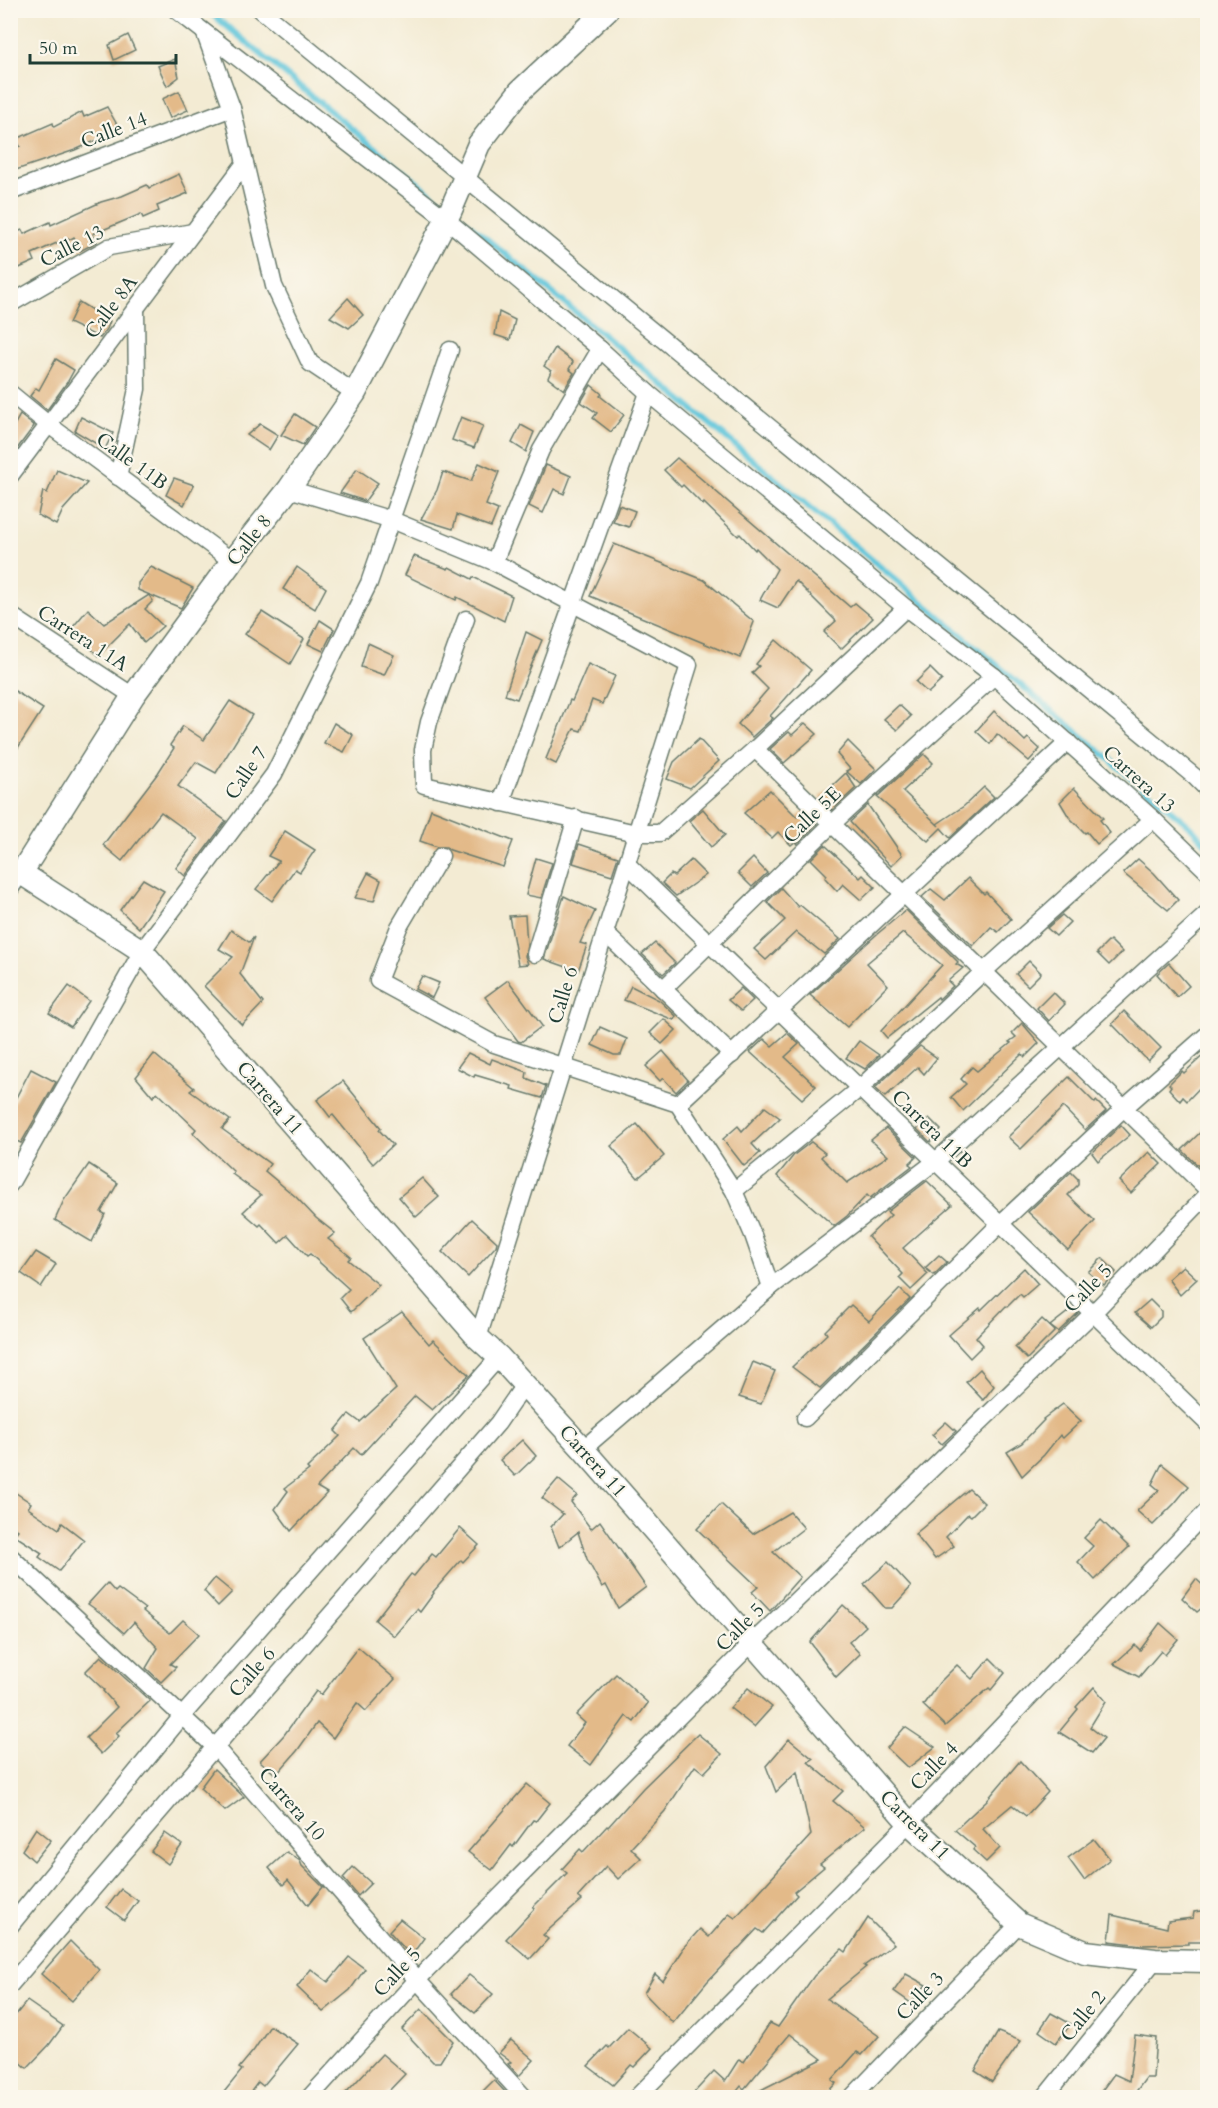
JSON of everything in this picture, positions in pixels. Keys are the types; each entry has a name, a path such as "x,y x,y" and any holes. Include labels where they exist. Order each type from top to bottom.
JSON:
{"street":[{"name":"Carrera 13","path":"176,10 448,216 648,393 906,608 994,676 1153,819 1208,872"},
{"path":"261,10 462,183 956,578 1208,790"},
{"name":"Calle 8","path":"14,877 133,696 232,561 289,489 355,393 448,216 479,144 520,91 607,10"},
{"path":"205,33 232,108 274,286 310,363 355,393"},
{"name":"Calle 14","path":"10,192 232,108"},
{"name":"Calle 8A","path":"10,476 245,163"},
{"name":"Calle 13","path":"10,304 109,247 193,232"},
{"path":"118,477 137,389 136,309"},
{"path":"494,562 541,450 600,349"},
{"name":"Calle 7","path":"10,1184 142,951 274,774 369,583 450,350"},
{"name":"Calle 11B","path":"10,393 49,425 232,561"},
{"path":"501,803 648,393"},
{"path":"289,489 392,520 494,562 573,603"},
{"name":"Calle 6","path":"478,1338 688,665 573,603"},
{"path":"466,619 429,722 423,750 424,785 636,833 660,834 906,608"},
{"name":"Carrera 11A","path":"10,615 133,696"},
{"name":"Calle 5E","path":"663,989 832,824 994,676"},
{"path":"678,1104 1068,742"},
{"path":"755,749 1208,1192"},
{"path":"535,954 576,818"},
{"path":"734,1191 860,1088 983,972 1153,819"},
{"path":"441,856 399,927 378,981 494,1044 678,1104 734,1191 753,1235 771,1287"},
{"name":"Carrera 11B","path":"627,864 1208,1424"},
{"name":"Carrera 11","path":"14,877 142,951 478,1338 500,1357 583,1449 909,1823 1019,1924 1085,1952 1155,1960 1208,1962"},
{"path":"583,1449 771,1287 936,1161 1208,913"},
{"path":"605,933 732,1055"},
{"path":"805,1418 1000,1224 1124,1108 1208,1034"},
{"name":"Calle 5","path":"309,2097 417,1980 752,1643 1093,1313 1208,1192"},
{"name":"Calle 6","path":"10,1926 183,1716 500,1357"},
{"name":"Calle 6","path":"10,1985 498,1423 524,1385"},
{"name":"Calle 4","path":"636,2097 909,1823 1208,1510"},
{"name":"Carrera 10","path":"10,1556 215,1747 417,1980 525,2097"},
{"name":"Calle 3","path":"851,2097 1019,1924"},
{"name":"Calle 2","path":"1044,2097 1155,1960"}],"building":[{"path":"128,35 135,50 114,60 109,45"},
{"path":"175,59 179,77 167,86 158,66"},
{"path":"179,91 188,110 170,118 162,99"},
{"path":"107,107 120,130 75,150 10,172 10,150 20,146 16,139 53,123 54,127 82,112 84,117"},
{"path":"179,174 188,193 157,206 159,211 143,218 141,214 93,234 97,242 80,251 74,237 69,240 68,238 32,254 35,261 10,272 10,235 22,230 24,234 50,222 51,225 101,202 147,185 149,188"},
{"path":"348,298 363,315 349,328 330,317"},
{"path":"79,302 110,321 100,338 69,323"},
{"path":"499,312 515,320 510,340 495,335"},
{"path":"555,348 573,362 569,369 574,373 564,390 548,378 551,371 544,366"},
{"path":"56,359 74,370 47,410 30,396 36,388 39,390"},
{"path":"591,385 602,394 600,396 624,415 611,432 593,418 597,413 581,402"},
{"path":"295,414 315,427 303,445 281,435"},
{"path":"20,415 34,426 11,457 10,433"},
{"path":"81,417 113,433 105,449 75,431"},
{"path":"461,417 483,426 474,448 452,440"},
{"path":"260,424 278,435 269,450 247,435"},
{"path":"521,425 534,432 526,452 512,443"},
{"path":"677,458 850,607 855,603 873,618 841,649 824,632 836,621 796,581 778,608 760,600 777,569 756,548 755,550 740,534 738,536 704,503 703,505 683,485 681,487 664,470"},
{"path":"479,463 499,472 486,505 498,510 491,527 457,515 453,529 421,519 437,490 443,472 471,481"},
{"path":"546,465 571,476 564,494 554,489 543,513 529,506"},
{"path":"357,469 378,483 365,501 340,493"},
{"path":"57,470 87,483 63,510 56,525 38,515 43,491 47,493"},
{"path":"174,478 194,485 184,505 166,495"},
{"path":"619,505 635,511 629,527 613,522"},
{"path":"614,544 704,580 754,622 740,658 590,596"},
{"path":"414,556 448,569 449,567 512,596 504,621 457,597 456,600 405,575"},
{"path":"151,567 193,588 181,608 138,590 138,583"},
{"path":"297,567 326,588 315,609 283,589"},
{"path":"149,595 153,601 145,609 163,626 144,643 130,624 98,656 72,628 88,609 104,624"},
{"path":"262,612 304,639 290,664 245,634"},
{"path":"320,620 334,629 323,651 308,644"},
{"path":"526,632 542,640 517,699 505,695"},
{"path":"776,640 811,670 770,716 773,718 752,737 738,724 768,689 752,673 759,666 756,664"},
{"path":"368,643 394,655 384,675 361,667"},
{"path":"588,664 615,676 602,704 592,700 581,731 574,729 556,764 546,759 570,700 572,701"},
{"path":"930,668 942,680 928,693 916,682"},
{"path":"10,688 43,709 10,760"},
{"path":"230,701 252,715 216,773 196,762 178,786 226,821 185,876 176,868 198,839 161,812 122,861 103,845 158,773 174,748 170,745 183,726 204,740"},
{"path":"899,705 911,716 897,730 884,719"},
{"path":"994,711 1025,741 1028,738 1040,749 1029,761 997,734 990,744 976,731"},
{"path":"334,723 353,735 344,752 324,743"},
{"path":"805,723 817,734 784,763 770,749 789,732 792,735"},
{"path":"699,739 719,761 690,788 667,779 674,762"},
{"path":"848,741 876,769 861,784 846,771 850,769 837,754"},
{"path":"924,754 933,763 903,791 939,826 937,824 964,806 984,787 994,797 950,838 941,828 928,841 877,797"},
{"path":"846,773 856,788 832,810 820,797"},
{"path":"1074,788 1103,818 1100,820 1110,833 1097,844 1069,817 1060,802"},
{"path":"770,790 797,817 804,812 817,824 797,844 795,842 791,845 778,832 772,838 744,813"},
{"path":"868,805 902,855 891,866 850,822"},
{"path":"431,809 513,841 503,867 446,847 437,847 420,841"},
{"path":"703,809 725,835 711,847 689,821"},
{"path":"285,831 315,850 300,872 295,869 272,901 256,889 279,861 268,856"},
{"path":"579,844 618,857 612,875 573,863"},
{"path":"825,845 860,878 863,875 875,887 861,900 843,884 837,891 825,878 827,875 811,859"},
{"path":"536,858 552,863 541,898 526,895"},
{"path":"753,858 767,873 752,887 738,873"},
{"path":"1138,859 1178,900 1168,910 1123,873"},
{"path":"691,860 706,875 676,896 662,883 671,874 674,876"},
{"path":"368,873 381,880 374,901 355,898"},
{"path":"968,878 984,894 986,892 1011,919 998,932 991,927 973,946 922,897 931,889 945,900"},
{"path":"143,879 164,891 139,928 120,910"},
{"path":"781,888 798,907 800,905 840,939 824,954 796,932 766,960 754,949 785,920 767,902"},
{"path":"564,896 595,911 580,943 587,945 578,971 544,959"},
{"path":"906,910 958,962 956,964 963,968 948,981 953,986 939,999 938,997 887,1038 881,1031 942,965 903,933 867,963 888,985 847,1027 810,995"},
{"path":"525,915 527,945 525,956 528,964 518,965 509,916"},
{"path":"1062,915 1070,922 1056,936 1047,928"},
{"path":"231,930 249,942 254,937 240,974 263,1003 242,1025 204,986 233,957 219,949"},
{"path":"1110,940 1122,952 1109,965 1097,953"},
{"path":"655,943 675,963 663,974 642,954"},
{"path":"1029,961 1041,973 1028,986 1016,974"},
{"path":"1169,963 1189,986 1177,997 1157,974"},
{"path":"422,976 439,983 432,998 415,989"},
{"path":"508,980 542,1026 521,1042 485,997"},
{"path":"69,986 89,1001 71,1027 49,1013"},
{"path":"631,986 659,1000 676,1016 674,1020 624,1000"},
{"path":"741,988 753,1000 741,1011 728,1000"},
{"path":"1053,992 1065,1004 1049,1021 1037,1008"},
{"path":"1124,1011 1161,1048 1148,1061 1112,1024"},
{"path":"664,1019 676,1030 662,1044 650,1033"},
{"path":"1022,1023 1039,1043 1025,1057 1022,1054 963,1111 951,1097 966,1084 961,1079 972,1067 977,1071 1011,1043 1009,1042 1016,1037 1012,1033"},
{"path":"600,1027 627,1039 621,1055 614,1055 592,1045"},
{"path":"787,1033 799,1044 785,1057 816,1086 802,1099 750,1052 764,1039 772,1046"},
{"path":"859,1041 879,1055 865,1069 846,1058"},
{"path":"920,1046 937,1058 924,1074 918,1067 885,1097 875,1088"},
{"path":"663,1051 688,1080 676,1092 663,1078 660,1081 646,1066"},
{"path":"1208,1051 1208,1079 1187,1101 1183,1097 1180,1101 1169,1089 1171,1086 1169,1084"},
{"path":"468,1053 490,1064 492,1059 527,1072 526,1078 546,1086 542,1098 511,1089 512,1086 475,1075 474,1077 457,1068"},
{"path":"154,1054 194,1088 190,1091 230,1120 222,1129 270,1164 265,1171 335,1233 328,1239 351,1257 348,1260 379,1285 351,1312 340,1298 349,1289 310,1254 307,1256 288,1235 279,1243 261,1224 259,1226 243,1212 261,1195 232,1174 234,1172 193,1133 196,1129 157,1092 153,1097 136,1077"},
{"path":"31,1069 56,1082 21,1143 10,1138 10,1109"},
{"path":"1069,1077 1106,1111 1085,1130 1063,1107 1021,1149 1008,1137"},
{"path":"343,1081 393,1145 373,1164 333,1115 330,1117 317,1100"},
{"path":"765,1107 780,1118 752,1144 760,1153 744,1166 723,1139 738,1126 742,1131"},
{"path":"929,1118 941,1130 930,1142 917,1129"},
{"path":"637,1124 664,1156 638,1178 611,1146"},
{"path":"1121,1125 1130,1135 1098,1161 1092,1153"},
{"path":"1208,1125 1208,1175 1182,1150"},
{"path":"886,1128 916,1157 909,1164 912,1166 870,1198 867,1195 834,1226 777,1176 794,1155 811,1142 825,1153 821,1157 847,1183 888,1156 871,1140"},
{"path":"1149,1152 1161,1164 1131,1193 1119,1181"},
{"path":"89,1164 118,1183 101,1212 105,1214 92,1242 55,1220 64,1200"},
{"path":"1071,1172 1078,1179 1078,1185 1068,1195 1095,1221 1068,1250 1028,1212"},
{"path":"422,1178 439,1197 416,1217 399,1197"},
{"path":"927,1181 952,1205 903,1248 928,1274 911,1290 899,1278 903,1274 868,1237 891,1215 887,1212"},
{"path":"472,1219 497,1242 468,1277 442,1252"},
{"path":"36,1252 56,1264 41,1287 21,1273"},
{"path":"939,1255 947,1262 934,1275 925,1268"},
{"path":"1102,1258 1116,1272 1104,1285 1088,1272"},
{"path":"1183,1266 1197,1279 1180,1295 1168,1279"},
{"path":"1024,1268 1038,1284 1023,1297 1020,1294 976,1337 983,1345 970,1358 949,1335 980,1308 981,1310"},
{"path":"900,1289 910,1299 820,1388 792,1367 827,1334 825,1331 851,1305 869,1321"},
{"path":"1150,1300 1161,1311 1161,1317 1151,1327 1135,1313"},
{"path":"1073,1308 1078,1313 1058,1332 1050,1326"},
{"path":"402,1312 429,1344 433,1340 469,1375 432,1410 415,1396 361,1455 354,1448 317,1487 327,1493 291,1531 275,1509 288,1491 285,1488 309,1470 307,1468 340,1436 335,1431 349,1414 360,1422 396,1389 364,1338"},
{"path":"1042,1319 1055,1331 1027,1359 1015,1347"},
{"path":"753,1362 775,1371 761,1404 739,1397"},
{"path":"980,1369 994,1386 983,1400 966,1382"},
{"path":"1063,1404 1081,1421 1063,1438 1060,1435 1044,1455 1022,1476 1007,1452 1022,1443 1043,1419"},
{"path":"946,1422 956,1431 942,1444 932,1435"},
{"path":"522,1440 536,1456 515,1476 500,1460"},
{"path":"1162,1464 1189,1486 1153,1525 1137,1511 1159,1490 1152,1484"},
{"path":"558,1479 577,1495 571,1502 591,1529 600,1521 646,1587 618,1608 606,1585 602,1587 587,1559 578,1532 559,1547 551,1527 563,1514 542,1498"},
{"path":"10,1489 31,1503 28,1508 59,1529 62,1523 84,1540 59,1571 39,1557 42,1553 14,1535 18,1530 13,1527 10,1531"},
{"path":"969,1489 984,1503 971,1516 968,1514 946,1537 954,1546 935,1559 915,1534"},
{"path":"721,1504 753,1534 790,1512 804,1528 773,1552 800,1577 770,1611 752,1592 758,1587 697,1529"},
{"path":"1101,1520 1129,1547 1095,1580 1078,1562 1093,1546 1084,1538"},
{"path":"460,1528 479,1545 463,1562 461,1560 433,1592 420,1612 417,1609 394,1636 375,1620 411,1574 414,1576 432,1554 436,1557"},
{"path":"888,1562 911,1587 892,1608 885,1608 864,1584"},
{"path":"215,1578 232,1592 218,1606 204,1591"},
{"path":"1196,1579 1208,1590 1208,1603 1197,1612 1182,1598"},
{"path":"107,1583 115,1592 118,1589 145,1609 143,1611 170,1633 183,1620 199,1634 170,1664 176,1667 161,1682 146,1668 158,1648 134,1622 124,1633 88,1604"},
{"path":"843,1605 866,1626 849,1642 860,1654 836,1677 810,1642"},
{"path":"1160,1623 1178,1639 1165,1655 1161,1651 1139,1677 1114,1664 1135,1645 1140,1650"},
{"path":"358,1647 395,1679 366,1711 357,1703 333,1738 317,1723 276,1775 260,1761 284,1735 316,1691 321,1695"},
{"path":"101,1656 150,1701 116,1733 119,1736 101,1754 86,1738 117,1707 104,1690 85,1672"},
{"path":"990,1658 1005,1673 991,1690 989,1688 945,1726 923,1705 939,1683 957,1665 972,1679"},
{"path":"616,1674 648,1703 634,1722 626,1716 591,1765 567,1746 585,1723 576,1715"},
{"path":"1094,1687 1106,1701 1090,1727 1104,1738 1092,1753 1059,1732 1078,1709 1076,1707"},
{"path":"748,1688 772,1707 754,1727 730,1708"},
{"path":"905,1727 935,1747 908,1768 887,1748"},
{"path":"698,1734 722,1754 704,1773 695,1766 665,1811 631,1848 641,1858 618,1879 606,1866 578,1897 582,1900 543,1935 548,1939 530,1959 506,1939 535,1908 533,1907 567,1873 562,1869 580,1849 583,1852"},
{"path":"789,1739 813,1759 808,1762 843,1791 833,1801 865,1827 820,1864 824,1867 794,1892 797,1895 763,1933 757,1929 707,1982 673,2023 644,1993 655,1974 663,1981 682,1949 700,1929 709,1937 729,1914 735,1918 811,1835 797,1772 776,1792 766,1766"},
{"path":"1020,1761 1048,1792 1026,1816 1012,1805 983,1829 1000,1848 986,1862 973,1850 975,1847 955,1830 987,1800"},
{"path":"214,1769 244,1797 225,1811 200,1788"},
{"path":"527,1784 550,1803 536,1821 533,1820 513,1847 511,1845 492,1870 468,1852"},
{"path":"36,1828 51,1840 34,1861 22,1850"},
{"path":"165,1833 182,1845 168,1864 151,1851"},
{"path":"1094,1839 1110,1859 1084,1880 1068,1858"},
{"path":"287,1852 300,1861 302,1866 323,1887 308,1905 288,1880 283,1885 269,1868"},
{"path":"353,1867 371,1883 358,1896 343,1878"},
{"path":"121,1889 138,1901 124,1920 107,1907"},
{"path":"1208,1910 1208,1942 1142,1945 1109,1941 1112,1915 1167,1928 1168,1921 1193,1918 1194,1912"},
{"path":"868,1918 894,1944 864,1966 866,1967 827,1999 879,2036 862,2055 857,2052 832,2080 836,2083 823,2097 747,2097 822,2059 790,2034 744,2089 741,2086 737,2091 745,2097 690,2097 714,2071 725,2081 739,2059 744,2062 770,2023 778,2027 814,1976 842,1949 846,1952"},
{"path":"400,1919 424,1938 411,1956 389,1931"},
{"path":"70,1941 99,1970 72,2001 41,1974"},
{"path":"349,1957 365,1969 350,1990 323,2012 297,1987 311,1969 328,1982"},
{"path":"906,1974 926,1985 911,2003 894,1991"},
{"path":"469,1975 493,1994 475,2013 451,1994"},
{"path":"27,2001 63,2026 27,2068 10,2053 10,2022"},
{"path":"421,2009 453,2041 440,2062 433,2062 402,2029"},
{"path":"1051,2013 1071,2024 1056,2043 1039,2031"},
{"path":"270,2026 298,2044 263,2086 258,2082 247,2097 220,2097 242,2070 239,2068"},
{"path":"628,2028 652,2048 634,2067 631,2065 613,2085 588,2066"},
{"path":"998,2032 1021,2041 992,2082 975,2071"},
{"path":"1135,2035 1156,2038 1153,2078 1146,2078 1132,2097 1097,2097 1114,2074 1129,2081"},
{"path":"511,2040 534,2060 519,2076 508,2064 511,2062 499,2053"},
{"path":"382,2054 405,2074 383,2097 342,2097"},
{"path":"494,2080 505,2092 500,2097 477,2097"}],"waterway":[{"path":"207,10 447,207"},
{"path":"455,213 1192,828 1208,846"}]}
